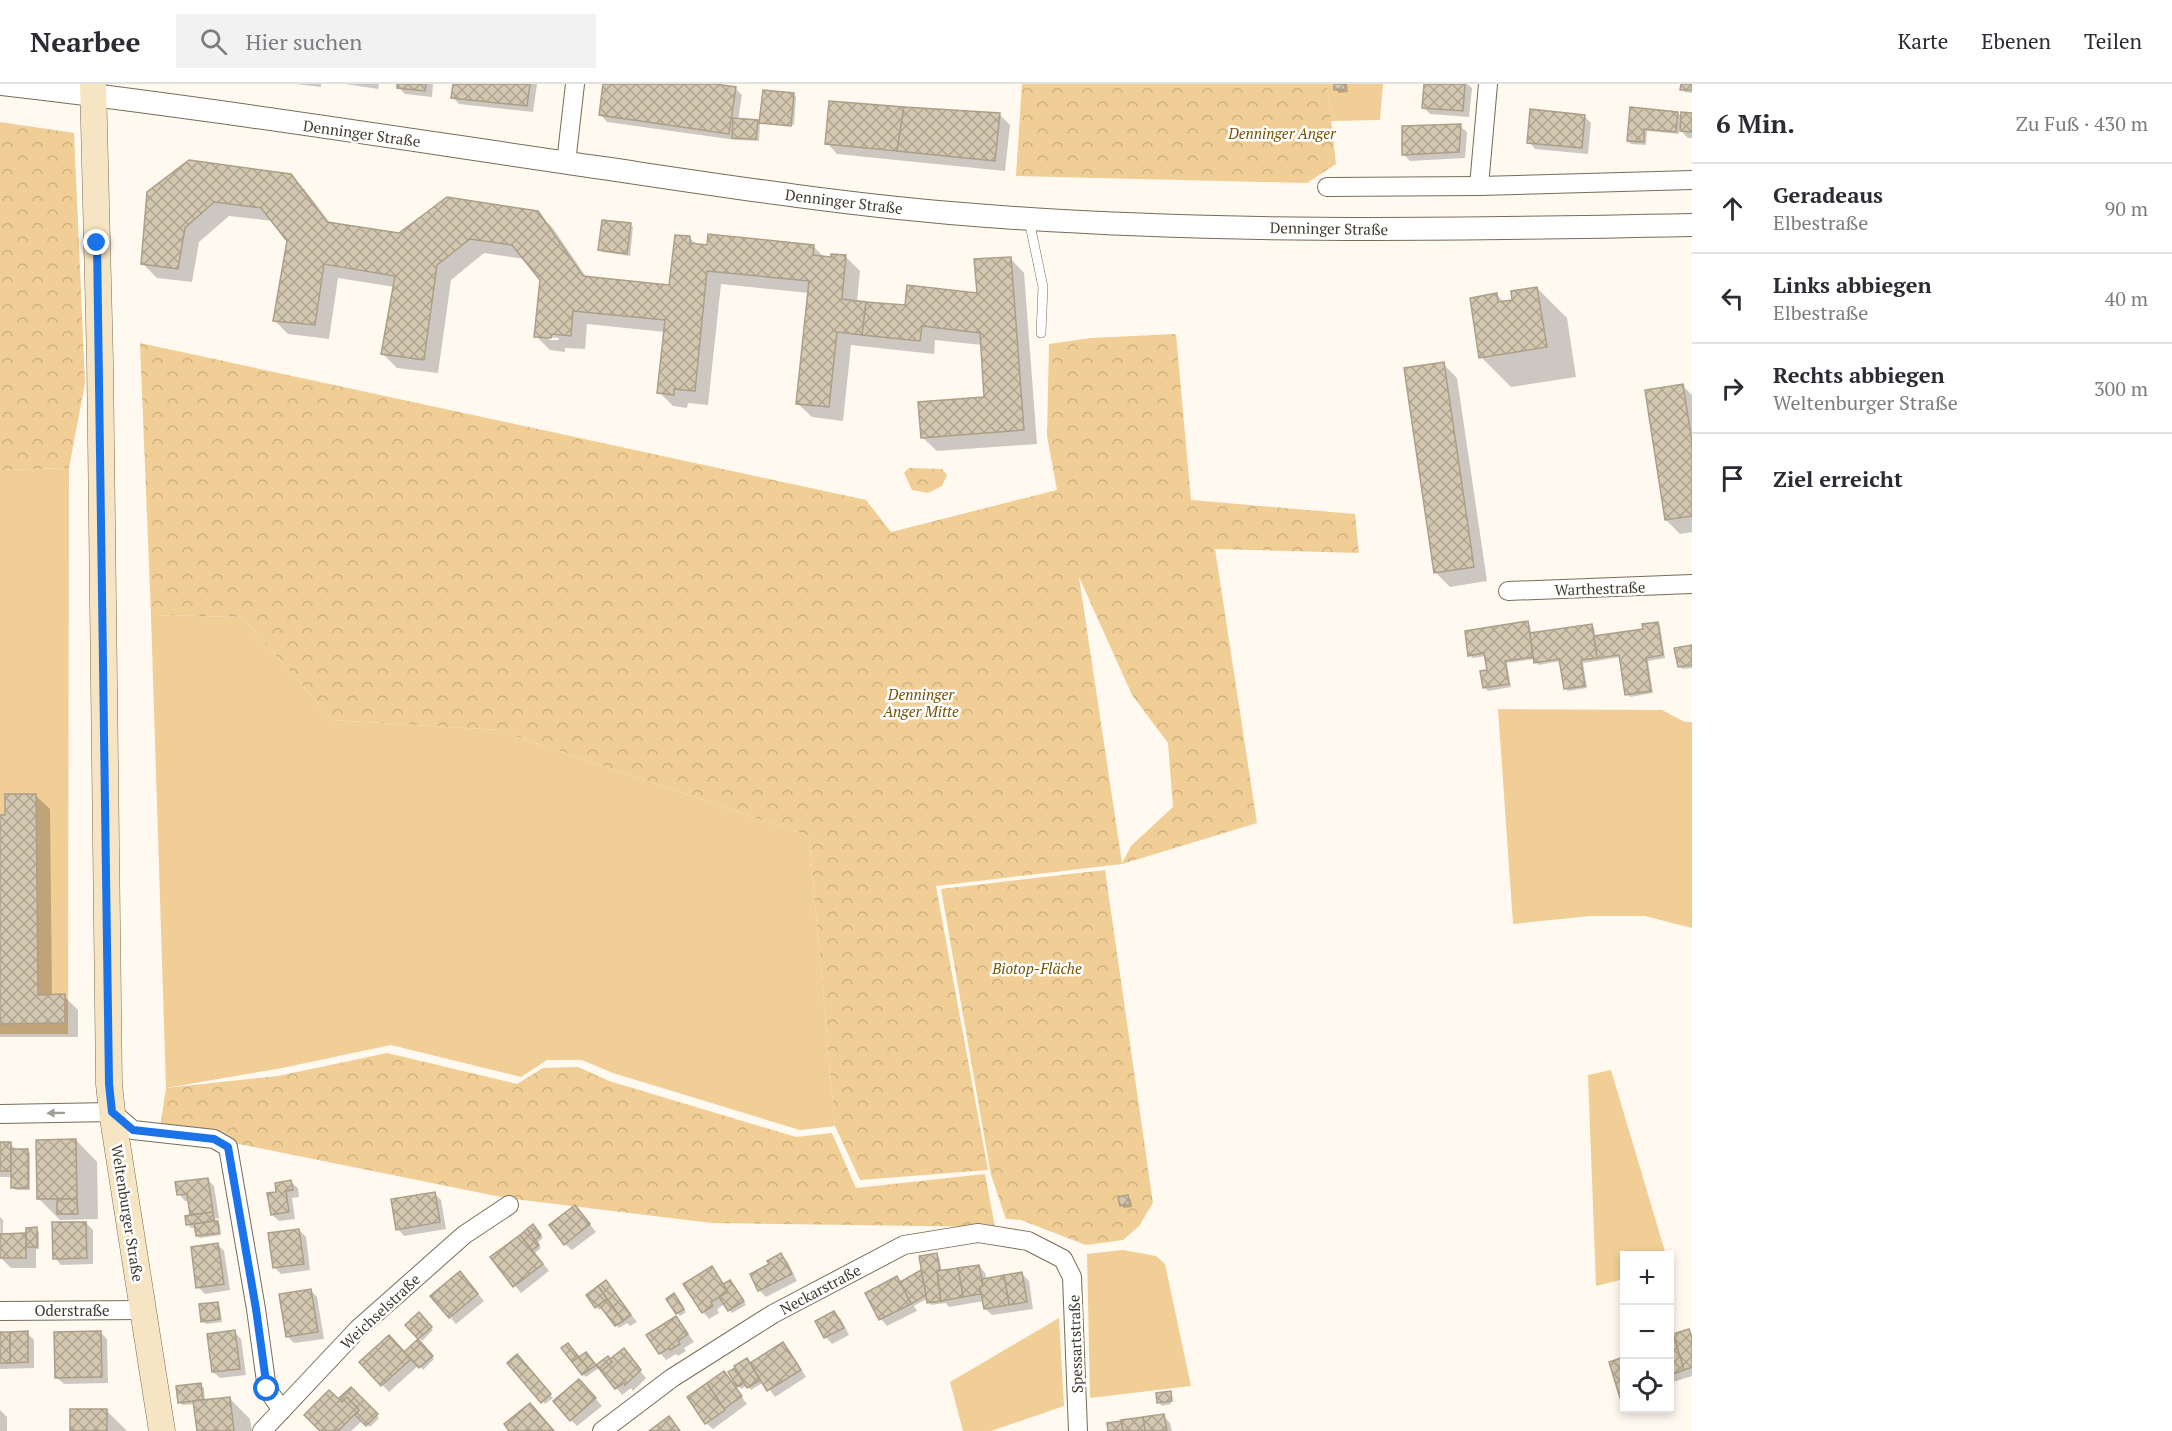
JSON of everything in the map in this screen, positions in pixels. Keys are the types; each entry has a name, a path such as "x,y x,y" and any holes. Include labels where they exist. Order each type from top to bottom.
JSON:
{"main road":[{"name":"Weltenburger Straße","path":"93,89 100,360 109,1084 162,1431"}],"street":[{"name":"Denninger Straße","path":"2,84 93,89 566,163 835,201 930,211 1180,226 1394,229 1692,225"},
{"path":"566,163 575,84"},
{"path":"1479,186 1488,84"},
{"path":"1327,188 1692,180"},
{"name":"Warthestraße","path":"1508,591 1692,584"},
{"path":"0,1114 112,1112 133,1130 214,1139 228,1147 256,1309 267,1389 282,1410"},
{"name":"Weichselstraße","path":"262,1431 358,1329 464,1235 508,1205"},
{"name":"Neckarstraße","path":"602,1431 672,1378 763,1321 904,1245 978,1233 1028,1241 1063,1259"},
{"name":"Spessartstraße","path":"1063,1259 1072,1277 1078,1431"},
{"name":"Oderstraße","path":"0,1311 143,1310"}],"lane":[{"path":"1028,218 1043,287 1041,333"}],"green space":[{"name":"Denninger Anger","path":"1022,84 1327,84 1336,164 1307,183 1016,176"},
{"path":"1327,84 1383,84 1380,120 1331,121"},
{"path":"0,122 74,133 85,383 69,468 0,470"},
{"name":"Denninger Anger Mitte","path":"1176,334 1191,500 1355,514 1359,553 1215,549 1257,823 1122,864 936,886 988,1170 860,1180 835,1126 809,836 498,730 333,720 242,617 151,615 140,343 866,500 891,532 1057,490 1047,436 1049,344 1091,338","holes":["1079,577 1132,695 1168,743 1173,807 1131,846 1122,863"]},
{"path":"69,468 68,1034 0,1034 0,470"},
{"path":"909,468 942,469 947,475 942,486 928,493 912,490 904,473"},
{"path":"151,615 242,617 333,720 498,730 809,836 835,1126 800,1130 613,1073 582,1060 547,1060 521,1077 391,1045 282,1068 166,1088"},
{"path":"1498,709 1662,710 1685,722 1692,722 1692,928 1645,916 1590,916 1513,924"},
{"name":"Biotop-Fläche","path":"1105,870 1153,1203 1139,1226 1123,1240 1086,1245 1021,1220 1006,1219 991,1175 941,889"},
{"path":"387,1053 517,1084 543,1068 578,1067 609,1081 796,1137 832,1133 856,1188 985,1174 995,1227 712,1223 506,1198 160,1128 166,1088 278,1076"},
{"path":"1611,1070 1665,1251 1620,1251 1620,1280 1596,1286 1588,1075"},
{"path":"1123,1250 1156,1256 1165,1264 1191,1386 1090,1398 1087,1254"},
{"path":"1059,1318 1064,1406 991,1431 963,1431 950,1382"}],"building":[{"path":"397,84 426,84 425,91 397,88"},
{"path":"453,84 530,84 527,106 451,98"},
{"path":"603,84 715,84 736,87 729,134 599,115"},
{"path":"1334,84 1345,84 1345,89 1334,90"},
{"path":"1424,84 1465,84 1463,111 1422,108"},
{"path":"1681,84 1692,84 1692,90 1680,90"},
{"path":"763,90 794,93 791,126 759,123"},
{"path":"829,101 904,107 897,151 825,144"},
{"path":"904,107 1000,113 995,161 897,151"},
{"path":"1630,107 1678,112 1676,132 1644,129 1644,142 1627,141"},
{"path":"1530,109 1585,115 1582,148 1527,143"},
{"path":"1681,112 1692,113 1692,132 1680,131"},
{"path":"733,118 758,120 756,139 732,138"},
{"path":"1461,124 1459,152 1402,155 1402,126"},
{"path":"189,160 291,174 327,222 399,233 447,197 538,211 583,276 669,285 675,235 690,236 690,243 707,245 708,234 814,245 813,255 831,257 831,254 846,255 842,299 866,302 862,335 837,332 829,407 796,404 809,281 707,271 695,391 674,389 674,395 657,393 665,320 573,311 571,336 552,334 551,338 534,337 540,280 512,245 470,239 437,265 424,360 381,354 395,276 324,264 315,325 273,321 287,241 261,208 214,202 185,228 178,269 141,264 147,192"},
{"path":"602,220 631,223 627,254 598,250"},
{"path":"1011,257 1024,430 921,438 918,402 984,397 980,333 922,326 920,341 862,335 866,302 905,305 907,285 977,293 974,259"},
{"path":"1537,287 1547,347 1479,358 1470,298 1497,293 1498,302 1512,300 1511,291"},
{"path":"1444,362 1474,567 1434,573 1404,368"},
{"path":"1683,384 1692,442 1692,516 1665,520 1645,390"},
{"path":"1528,621 1533,657 1505,661 1509,684 1483,688 1480,671 1487,670 1484,653 1468,656 1465,631"},
{"path":"1658,622 1663,655 1646,658 1651,691 1625,695 1619,655 1597,658 1594,636 1643,629 1642,624"},
{"path":"1592,624 1597,658 1581,660 1585,686 1564,689 1559,659 1534,663 1530,633"},
{"path":"1692,645 1692,665 1678,667 1674,648"},
{"path":"5,794 36,794 38,995 65,994 65,1023 0,1024 0,815 5,815"},
{"path":"76,1139 77,1199 37,1199 36,1140"},
{"path":"0,1142 11,1142 11,1171 0,1171"},
{"path":"11,1149 28,1149 28,1188 11,1188"},
{"path":"208,1178 213,1212 190,1215 187,1194 177,1195 175,1182"},
{"path":"291,1180 293,1190 286,1191 289,1212 271,1215 267,1193 276,1192 275,1183"},
{"path":"435,1192 440,1222 396,1230 391,1199"},
{"path":"1128,1195 1130,1204 1120,1206 1118,1197"},
{"path":"57,1199 77,1199 78,1214 57,1214"},
{"path":"575,1205 590,1224 564,1245 549,1225"},
{"path":"213,1212 214,1221 186,1225 185,1216"},
{"path":"218,1221 219,1233 196,1236 194,1224"},
{"path":"52,1222 86,1222 87,1258 53,1259"},
{"path":"533,1224 541,1235 535,1240 527,1229"},
{"path":"37,1227 37,1247 26,1247 26,1228"},
{"path":"299,1229 304,1264 273,1268 268,1233"},
{"path":"527,1229 539,1245 532,1250 520,1235"},
{"path":"26,1233 26,1258 0,1258 0,1234"},
{"path":"520,1235 543,1264 513,1287 490,1257"},
{"path":"218,1243 224,1284 196,1288 191,1247"},
{"path":"781,1253 792,1274 758,1291 750,1274 769,1264 767,1261"},
{"path":"937,1253 941,1301 927,1303 919,1256"},
{"path":"979,1265 983,1286 980,1287 981,1294 963,1297 958,1268"},
{"path":"712,1266 728,1292 711,1302 713,1306 702,1313 683,1284"},
{"path":"958,1268 963,1297 941,1301 937,1271"},
{"path":"921,1270 926,1295 911,1304 900,1282"},
{"path":"460,1271 478,1294 449,1318 430,1296"},
{"path":"1022,1272 1027,1302 1009,1305 1004,1275"},
{"path":"1004,1275 1009,1305 984,1309 980,1287 983,1286 982,1279"},
{"path":"897,1276 911,1304 879,1320 865,1293"},
{"path":"606,1280 631,1315 623,1321 598,1286"},
{"path":"730,1280 744,1301 728,1311 719,1297 728,1292 723,1284"},
{"path":"598,1286 607,1299 595,1308 586,1295"},
{"path":"311,1289 318,1332 286,1337 279,1294"},
{"path":"674,1293 684,1309 676,1314 666,1299"},
{"path":"607,1299 623,1321 615,1326 599,1305"},
{"path":"218,1302 220,1319 201,1322 199,1304"},
{"path":"834,1311 844,1328 824,1338 815,1321"},
{"path":"419,1312 432,1327 418,1339 405,1325"},
{"path":"676,1316 688,1334 678,1341 680,1344 659,1354 646,1335"},
{"path":"1689,1329 1692,1338 1692,1367 1684,1370 1674,1334"},
{"path":"235,1330 240,1369 212,1372 207,1334"},
{"path":"28,1331 28,1362 10,1363 10,1332"},
{"path":"101,1331 102,1377 55,1378 54,1332"},
{"path":"0,1332 10,1332 10,1363 0,1363"},
{"path":"389,1335 411,1359 381,1386 359,1362"},
{"path":"1674,1337 1684,1370 1674,1374"},
{"path":"418,1339 433,1356 419,1368 404,1352"},
{"path":"783,1342 801,1370 767,1391 750,1363"},
{"path":"568,1343 579,1357 572,1362 561,1348"},
{"path":"624,1348 641,1370 625,1385 624,1383 615,1389 601,1371 612,1362 610,1359"},
{"path":"586,1352 596,1365 589,1370 579,1357"},
{"path":"517,1354 551,1394 541,1403 507,1363"},
{"path":"608,1356 612,1362 601,1371 596,1365"},
{"path":"579,1357 589,1370 582,1375 572,1362"},
{"path":"747,1358 760,1380 747,1388 734,1366"},
{"path":"1620,1358 1620,1398 1609,1362"},
{"path":"735,1368 744,1383 737,1387 728,1372"},
{"path":"724,1371 742,1396 724,1409 707,1383"},
{"path":"579,1379 596,1398 570,1421 553,1401"},
{"path":"201,1383 203,1400 178,1403 176,1386"},
{"path":"707,1383 725,1410 705,1424 687,1397"},
{"path":"351,1387 378,1414 366,1426 355,1415 359,1410 347,1397 342,1402 338,1399"},
{"path":"329,1390 342,1402 347,1397 359,1410 338,1431 320,1431 304,1415"},
{"path":"1171,1391 1172,1401 1157,1403 1156,1393"},
{"path":"230,1397 234,1431 197,1431 193,1401"},
{"path":"530,1403 554,1431 509,1431 504,1424"},
{"path":"70,1409 107,1409 107,1431 70,1431"},
{"path":"1164,1414 1167,1431 1145,1431 1143,1417"},
{"path":"669,1416 680,1431 649,1431"},
{"path":"1143,1417 1145,1431 1123,1431 1121,1420"},
{"path":"1121,1421 1123,1431 1108,1431 1107,1423"}],"route":[{"path":"97,243 109,1084 112,1112 133,1130 214,1139 228,1147 256,1309 267,1389"}]}
